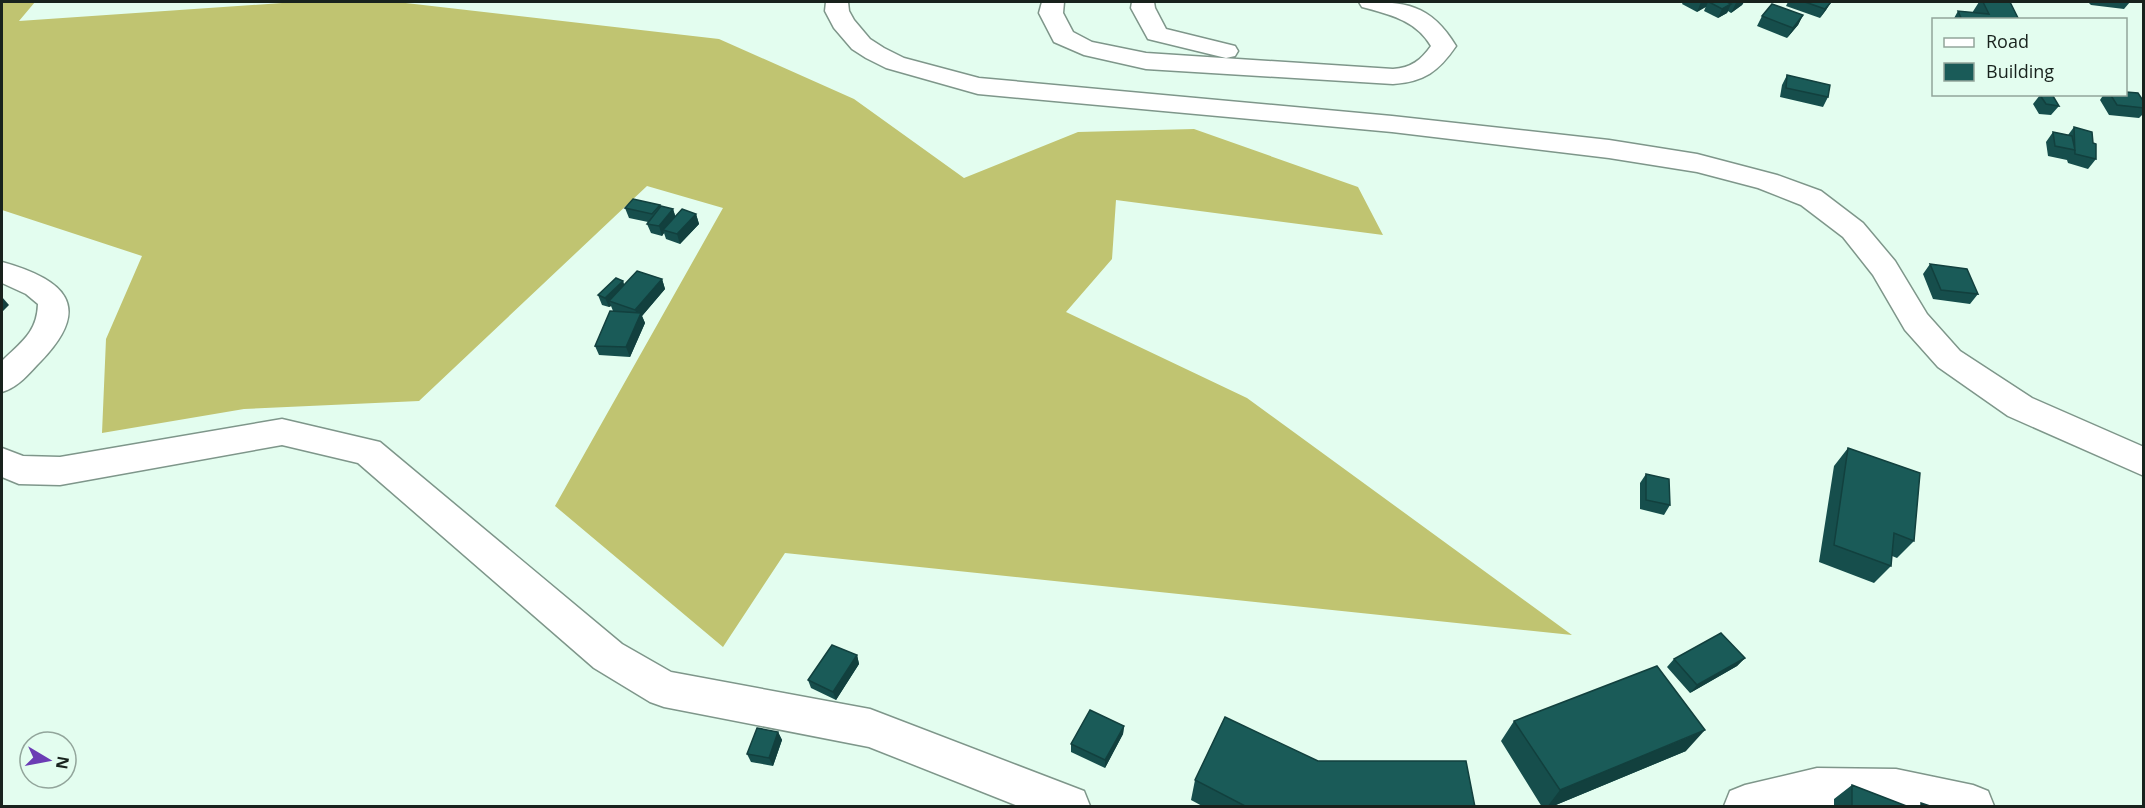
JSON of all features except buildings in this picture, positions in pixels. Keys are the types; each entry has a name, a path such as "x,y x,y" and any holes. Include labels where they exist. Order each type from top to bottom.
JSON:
{"street":[{"path":"837,2 837,11 843,23 861,44 875,53 895,63 978,86 1392,124 1598,148 1697,163 1767,180 1811,198 1853,230 1884,268 1916,322 1949,359 2020,407 2144,462"},
{"path":"1053,2 1051,13 1063,37 1084,48 1146,61 1382,77 1410,77 1432,63 1444,46 1437,31 1408,7 1370,2"},
{"path":"1143,2 1143,8 1157,34 1257,58 1382,77"},
{"path":"2,272 37,286 53,301 53,320 41,341 2,380"},
{"path":"2,462 19,470 60,471 282,432 368,452 608,656 664,689 870,728 1069,807"},
{"path":"1745,807 1817,788 1896,789 1973,807"}],"green space":[{"path":"2,2 35,2 19,21 296,2 397,2 719,39 854,99 964,178 1078,132 1194,129 1358,187 1383,235 1116,200 1112,259 1066,312 1247,398 1572,635 785,553 723,647 555,506 723,208 647,186 419,401 244,409 102,433 106,339 142,256 2,210"}]}
